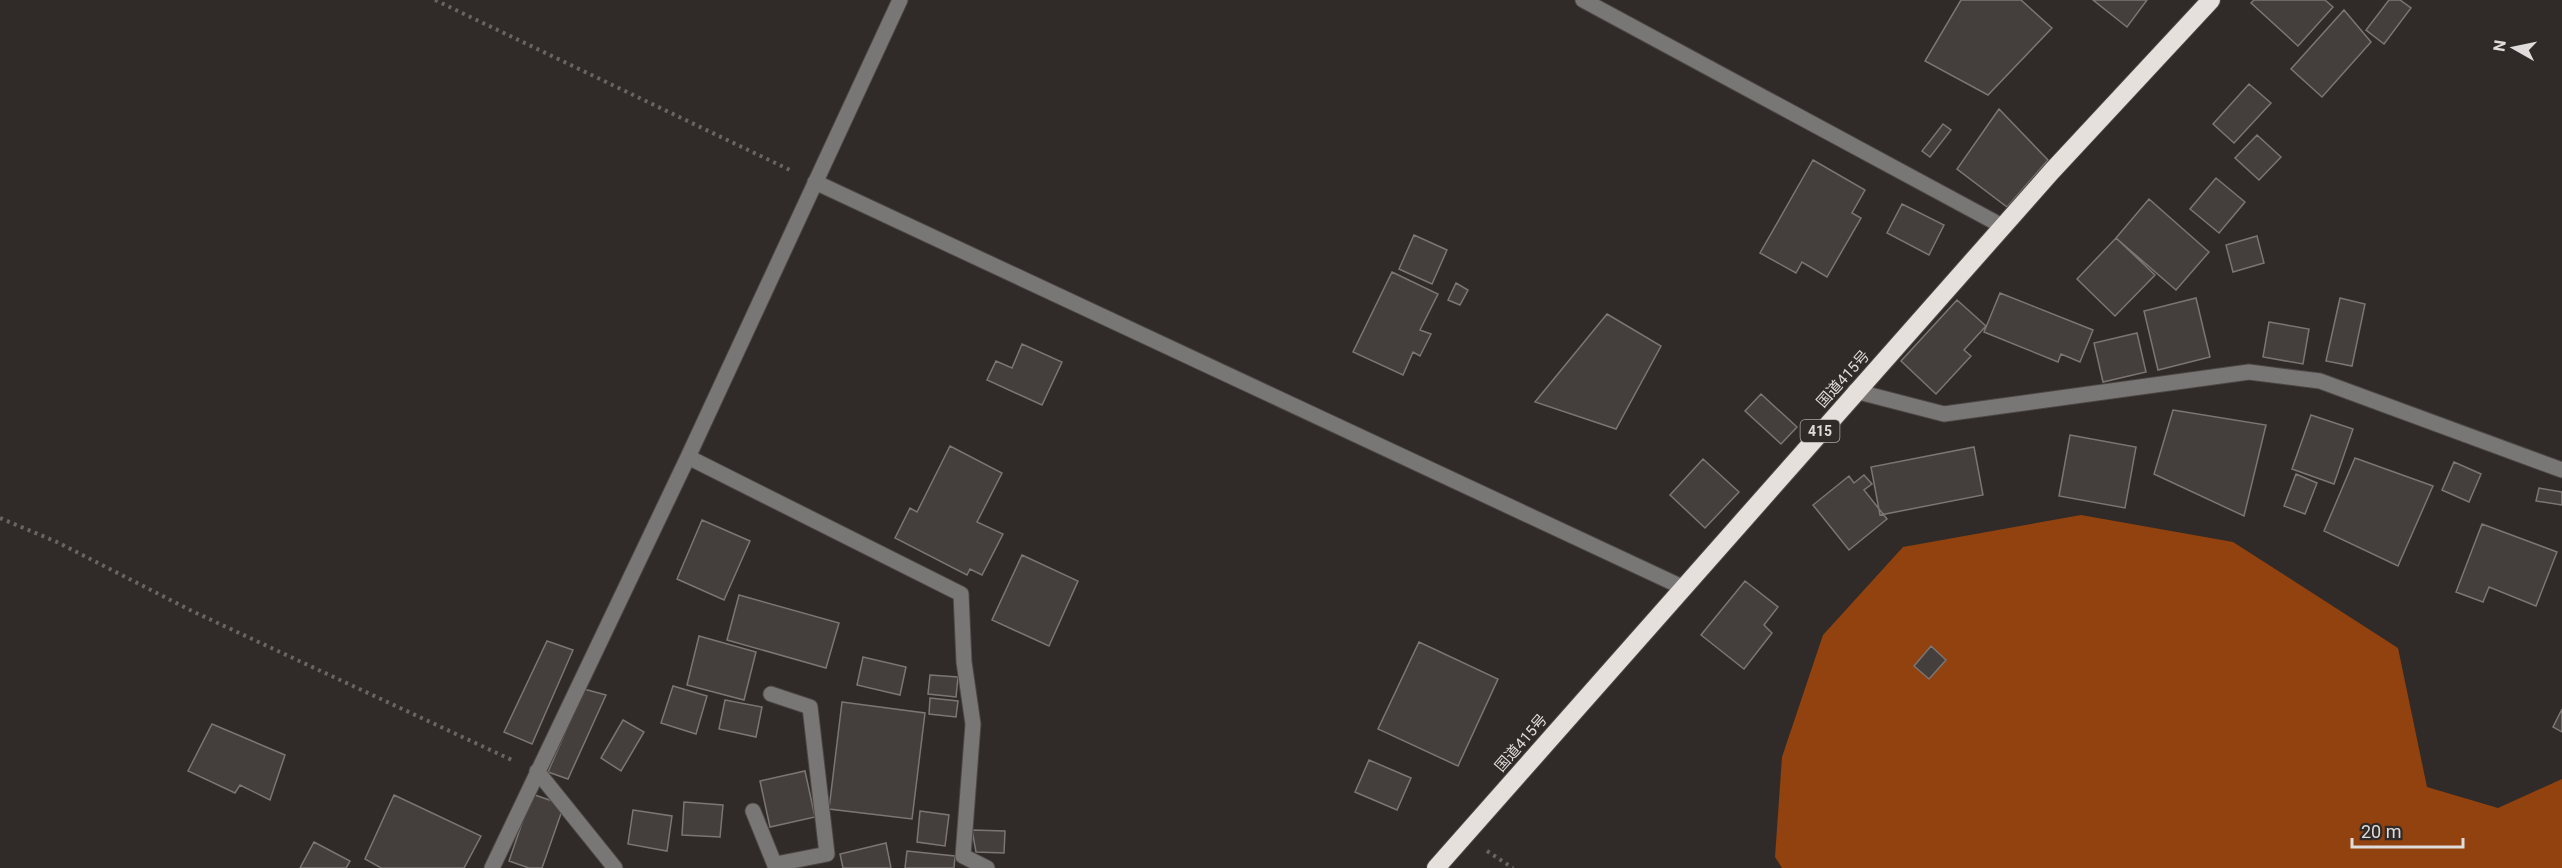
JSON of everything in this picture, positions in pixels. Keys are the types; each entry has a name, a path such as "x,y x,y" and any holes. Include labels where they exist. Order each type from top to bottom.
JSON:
{"highway":[{"name":"国道415号","path":"1436,868 1855,392 2211,0"}],"street":[{"path":"492,868 688,457 900,0"},
{"path":"1583,0 2004,226"},
{"path":"815,182 1682,587"},
{"path":"1855,392 1944,414 2248,372 2320,381 2562,470"},
{"path":"688,457 961,594 964,662 973,724 963,856 987,868"},
{"path":"753,812 776,866 827,854 810,707 771,694"},
{"path":"537,771 615,868"}],"path":[{"path":"435,0 815,182"},
{"path":"0,518 57,542 192,611 537,771"}],"shaded area":[{"path":"2081,515 2233,542 2398,648 2427,787 2498,808 2562,779 2562,868 1782,868 1775,857 1782,757 1823,635 1903,547"}],"building":[{"path":"1961,0 2021,0 2052,28 1988,95 1925,61"},
{"path":"2093,0 2147,0 2127,27"},
{"path":"2254,0 2325,0 2333,7 2298,46 2251,3"},
{"path":"2389,0 2400,0 2411,8 2384,44 2366,30"},
{"path":"2344,10 2371,42 2322,97 2291,69"},
{"path":"2249,84 2271,103 2234,143 2213,124"},
{"path":"1999,109 2048,160 2007,207 1957,169"},
{"path":"1943,124 1951,130 1930,157 1922,151"},
{"path":"2257,135 2281,157 2259,180 2235,158"},
{"path":"1813,160 1865,190 1852,213 1861,218 1827,277 1802,262 1796,273 1760,253"},
{"path":"2216,178 2245,202 2219,233 2190,209"},
{"path":"2149,199 2209,252 2176,290 2116,238"},
{"path":"1902,204 1944,225 1929,255 1887,233"},
{"path":"1414,235 1447,250 1432,284 1399,269"},
{"path":"2257,236 2264,263 2233,272 2226,245"},
{"path":"2116,238 2155,275 2115,316 2077,279"},
{"path":"1392,272 1438,294 1420,330 1431,334 1420,356 1413,352 1403,375 1353,352"},
{"path":"1456,283 1468,290 1460,305 1448,300"},
{"path":"2000,293 2093,330 2080,362 2061,354 2058,362 1984,332"},
{"path":"2196,298 2210,357 2158,370 2144,311"},
{"path":"2340,298 2365,304 2352,366 2326,361"},
{"path":"1957,300 1986,326 1964,350 1971,356 1936,394 1901,361"},
{"path":"1607,314 1661,346 1616,429 1535,402"},
{"path":"2269,322 2309,329 2303,364 2263,357"},
{"path":"2137,333 2146,372 2103,382 2094,343"},
{"path":"1022,344 1062,362 1042,405 987,380 996,361 1012,368"},
{"path":"1761,394 1797,427 1781,444 1745,411"},
{"path":"2173,410 2266,425 2244,516 2154,474"},
{"path":"2311,415 2353,429 2334,484 2292,469"},
{"path":"2070,435 2136,447 2125,508 2059,496"},
{"path":"950,446 1002,473 977,522 1003,534 982,575 970,569 967,575 895,538 910,508 917,512"},
{"path":"1974,447 1983,495 1880,515 1871,467"},
{"path":"2355,458 2433,486 2398,566 2324,531"},
{"path":"1703,459 1739,492 1705,528 1670,495"},
{"path":"2454,462 2481,474 2469,502 2442,490"},
{"path":"2296,474 2317,483 2305,514 2284,506"},
{"path":"1864,475 1872,484 1864,490 1887,519 1849,550 1813,505 1849,476 1854,483"},
{"path":"2539,488 2562,492 2562,505 2536,501"},
{"path":"702,520 750,541 724,600 677,579"},
{"path":"2482,524 2557,552 2536,606 2489,587 2483,602 2456,592"},
{"path":"1022,555 1078,581 1049,646 992,620"},
{"path":"1745,581 1778,607 1764,625 1772,633 1744,669 1701,635"},
{"path":"739,595 839,623 826,668 727,640"},
{"path":"699,636 756,652 744,700 687,685"},
{"path":"547,641 573,650 532,744 504,732"},
{"path":"1419,642 1498,679 1458,766 1378,729"},
{"path":"1931,646 1946,660 1929,679 1914,666"},
{"path":"863,657 906,667 900,695 857,685"},
{"path":"930,675 958,677 956,697 928,694"},
{"path":"673,686 707,696 696,734 661,723"},
{"path":"584,689 606,695 568,779 548,772"},
{"path":"930,698 958,701 956,717 929,714"},
{"path":"725,700 762,707 756,737 719,729"},
{"path":"842,702 925,713 912,819 829,809"},
{"path":"2562,709 2562,732 2553,727"},
{"path":"623,720 644,732 621,771 601,758"},
{"path":"212,724 285,755 270,800 240,785 235,793 188,771"},
{"path":"1369,760 1411,778 1397,810 1355,792"},
{"path":"805,771 815,817 770,827 760,781"},
{"path":"532,794 564,805 542,868 529,868 509,861"},
{"path":"394,795 481,836 464,868 381,868 365,859"},
{"path":"684,802 723,805 720,837 682,835"},
{"path":"633,810 672,816 667,851 628,844"},
{"path":"920,811 949,815 945,846 917,842"},
{"path":"972,830 1005,831 1004,853 976,852"},
{"path":"314,842 350,861 346,868 300,868"},
{"path":"886,843 891,868 843,868 840,854"},
{"path":"907,851 955,856 954,868 905,868"}]}
